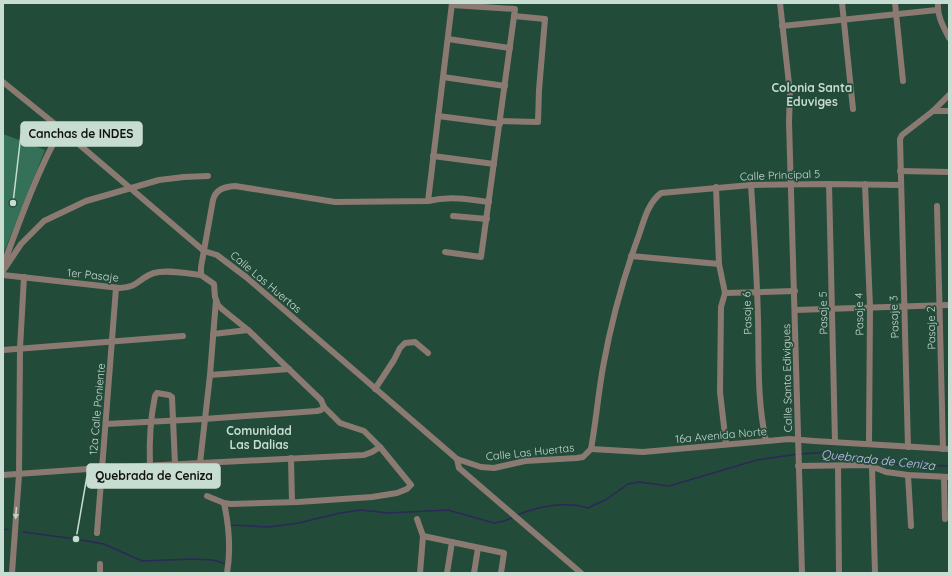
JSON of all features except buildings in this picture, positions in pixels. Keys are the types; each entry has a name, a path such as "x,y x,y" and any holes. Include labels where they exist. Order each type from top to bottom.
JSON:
{"street":[{"name":"Calle Santa Edivigues","path":"780,3 790,93 798,466 802,573"},
{"path":"842,3 853,109"},
{"path":"895,3 903,81"},
{"path":"938,3 937,10 939,19 949,38"},
{"path":"428,200 452,4 515,9 481,257 445,252"},
{"path":"782,26 937,10"},
{"path":"438,116 500,122 538,122 539,83 545,19 514,16"},
{"path":"448,39 510,48"},
{"path":"443,77 505,86"},
{"name":"Calle Las Huertas","path":"3,82 61,129 204,251 217,254 246,276 457,459 481,467 494,468 535,460 578,458 583,457 591,449 613,320 632,256 649,207 653,199 661,193"},
{"name":"Pasaje 3","path":"908,447 900,186 900,139 902,135 933,111 949,95"},
{"path":"933,111 949,111"},
{"path":"3,266 22,214 50,149 61,129"},
{"path":"433,156 494,164"},
{"path":"900,171 949,172"},
{"path":"3,271 22,244 44,221 86,201 159,180 208,176"},
{"name":"Pasaje 5","path":"829,184 835,441"},
{"name":"Calle Principal 5","path":"661,193 751,185 865,184 900,186"},
{"name":"Pasaje 4","path":"865,184 870,307 870,444"},
{"name":"Pasaje 6","path":"751,185 757,292 759,391 761,422 766,441"},
{"path":"200,463 210,375 216,300 214,284 201,274 201,267 214,195 226,187 234,186 335,202 428,200 456,197 489,202"},
{"path":"716,187 719,264 725,294 721,308 720,392 726,444"},
{"name":"Pasaje 2","path":"937,206 946,449"},
{"path":"453,216 487,219"},
{"path":"632,256 719,264"},
{"name":"1er Pasaje","path":"3,275 127,288 134,286 148,275 161,272 201,274"},
{"path":"12,573 19,474 20,348 24,277"},
{"name":"12a Calle Poniente","path":"97,532 116,288"},
{"path":"725,294 795,290"},
{"path":"207,496 224,503 292,502 372,498 393,494 407,489 411,485 380,447 364,432 340,423 324,407 321,400 248,330 222,309 216,300"},
{"path":"795,310 949,305"},
{"path":"213,334 248,330"},
{"path":"3,350 183,336"},
{"path":"375,389 400,348 405,343 415,342 428,353"},
{"path":"210,375 289,370"},
{"path":"150,466 150,421 157,392 169,394 172,397 175,464"},
{"path":"106,424 317,411 324,407"},
{"name":"16a Avenida Norte","path":"591,449 643,452 798,439 946,449"},
{"path":"3,475 102,468 364,455 380,447"},
{"path":"291,458 292,502"},
{"path":"457,459 459,468 581,573"},
{"path":"798,466 868,465 886,472 946,477 945,519"},
{"path":"838,466 839,573"},
{"path":"872,467 875,573"},
{"path":"908,475 910,526"},
{"path":"224,503 228,519 230,554 227,573"},
{"path":"417,519 423,536 420,573"},
{"path":"423,536 504,553 501,573"},
{"path":"447,573 452,542"},
{"path":"474,573 478,548"},
{"path":"100,564 100,573"}],"green space":[{"path":"3,134 45,150 3,255"}],"waterway":[{"name":"Quebrada de Ceniza","path":"801,454 829,452 862,456 892,464 949,466"},
{"name":"Quebrada de Ceniza","path":"517,515 534,509 562,505 588,508 607,499 628,484 639,482 669,486 757,460 798,454"},
{"name":"Quebrada de Ceniza","path":"230,525 268,527 299,523 340,513 361,510 388,513 448,510 494,523 514,517"},
{"name":"Quebrada de Ceniza","path":"3,530 8,529"},
{"name":"Quebrada de Ceniza","path":"23,532 104,544 142,561 193,559 213,560 226,564"}],"place":[{"name":"Canchas de INDES","path":"13,203"},
{"name":"Quebrada de Ceniza","path":"76,539"}],"district":[{"name":"Colonia Santa Eduviges","path":"812,95"},
{"name":"Comunidad Las Dalias","path":"259,438"}]}
